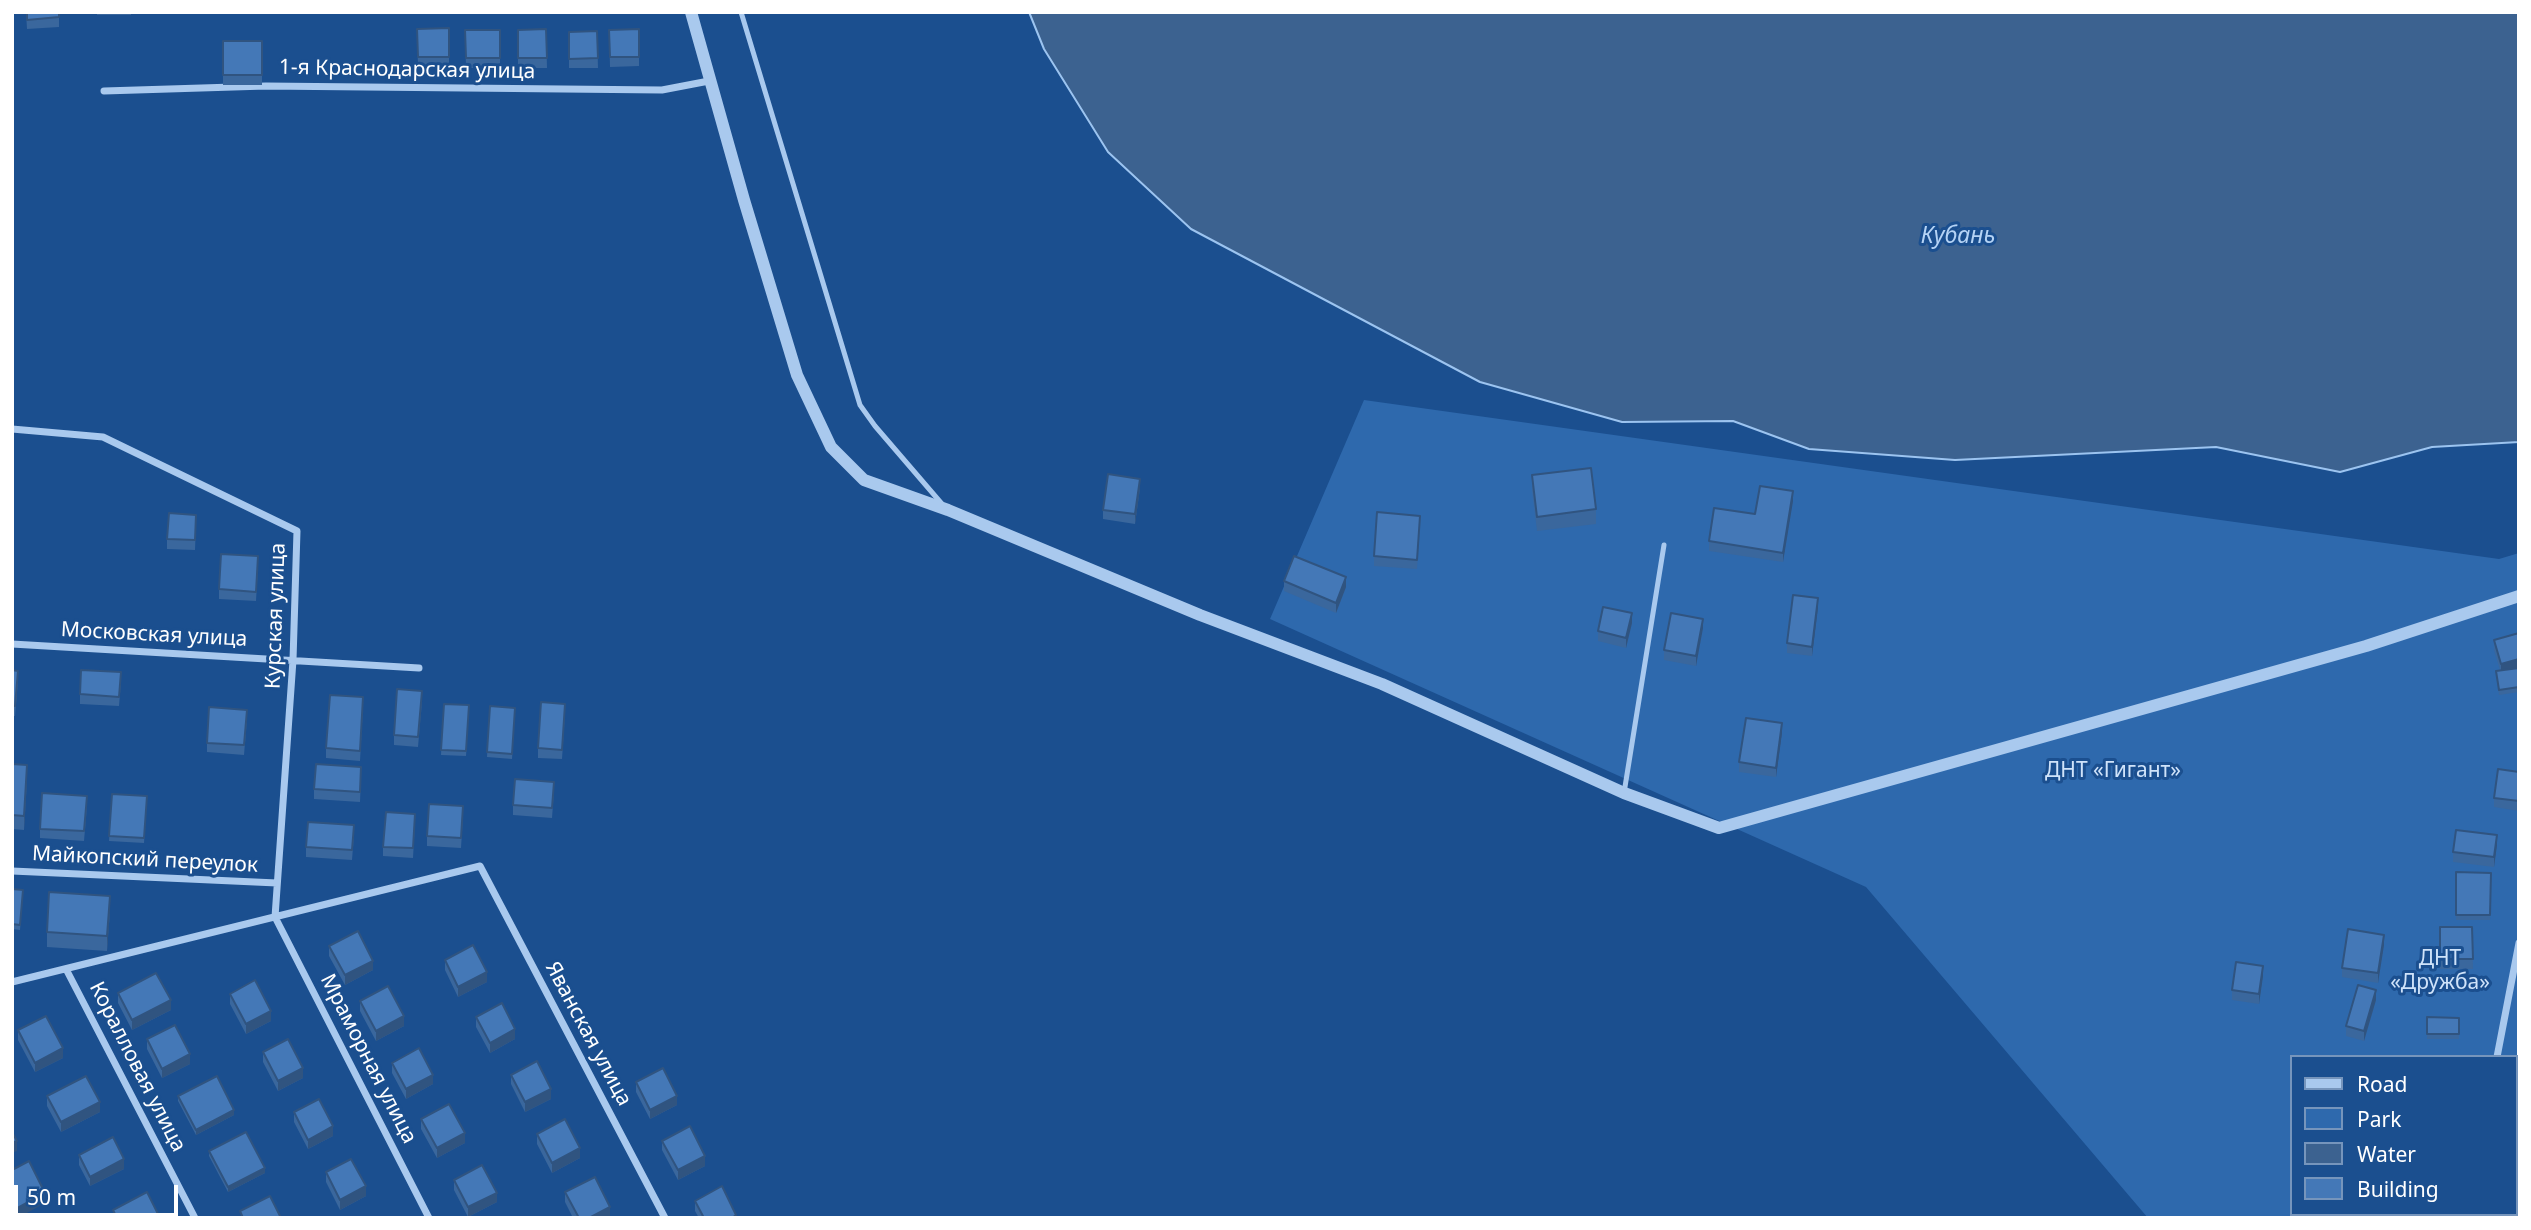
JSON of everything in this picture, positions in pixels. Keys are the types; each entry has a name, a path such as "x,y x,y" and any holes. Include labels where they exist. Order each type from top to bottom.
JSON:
{"street":[{"path":"691,12 709,81 797,374 831,447 864,480 948,510 1200,615 1382,684 1624,793 1719,828 2367,646 2519,596"},
{"name":"1-я Краснодарская улица","path":"104,91 266,86 662,90 709,81"},
{"name":"Курская улица","path":"12,429 103,437 297,531 293,660 275,917"},
{"name":"Московская улица","path":"12,644 419,668"},
{"name":"Яванская улица","path":"275,917 480,866 665,1218"},
{"name":"Майкопский переулок","path":"12,871 277,883"},
{"path":"12,982 275,917"},
{"name":"Мраморная улица","path":"275,917 429,1218"},
{"path":"2497,1055 2519,943"},
{"name":"Коралловая улица","path":"66,969 195,1218"}],"lane":[{"path":"741,12 860,405 948,510"},
{"path":"1624,793 1664,545"}],"green space":[{"name":"ДНТ «Гигант»","path":"1364,400 2499,559 2519,553 2519,1218 2148,1218 1866,887 1270,619"}],"water":[{"name":"Кубань","path":"1029,12 2519,12 2519,442 2432,447 2340,472 2216,447 1955,460 1809,449 1733,421 1622,422 1480,382 1191,229 1108,152 1044,49"}],"building":[{"path":"27,12 59,12 59,17 27,20"},
{"path":"449,28 449,57 418,57 417,29"},
{"path":"546,29 547,58 518,58 518,30"},
{"path":"639,29 639,57 610,57 609,30"},
{"path":"465,30 500,30 500,58 466,58"},
{"path":"597,31 598,58 569,59 569,32"},
{"path":"223,41 262,41 262,75 223,75"},
{"path":"1591,468 1596,509 1537,517 1532,475"},
{"path":"1108,474 1140,479 1135,514 1103,510"},
{"path":"1760,486 1793,491 1783,553 1709,541 1714,508 1755,514"},
{"path":"1377,512 1420,516 1417,560 1374,556"},
{"path":"169,513 196,515 195,540 167,539"},
{"path":"221,554 258,556 256,592 219,589"},
{"path":"1294,556 1346,577 1336,603 1284,581"},
{"path":"1793,595 1818,598 1812,647 1787,643"},
{"path":"1603,607 1632,613 1626,638 1598,631"},
{"path":"1671,613 1703,619 1696,656 1664,650"},
{"path":"2519,633 2519,659 2501,664 2494,640"},
{"path":"2519,668 2519,687 2499,690 2496,671"},
{"path":"12,670 18,671 15,706 12,706"},
{"path":"81,670 121,672 119,697 80,694"},
{"path":"397,689 422,691 418,737 394,735"},
{"path":"330,695 363,697 360,751 326,748"},
{"path":"541,702 565,704 562,750 538,748"},
{"path":"444,704 469,705 466,751 441,750"},
{"path":"490,706 515,708 512,754 487,752"},
{"path":"209,707 247,710 244,745 207,743"},
{"path":"1746,718 1782,723 1776,768 1739,762"},
{"path":"12,764 27,765 24,816 12,815"},
{"path":"316,764 361,767 360,792 314,789"},
{"path":"2498,769 2519,772 2519,801 2494,798"},
{"path":"515,779 554,782 552,808 513,805"},
{"path":"42,793 87,796 84,831 40,829"},
{"path":"112,794 147,796 144,838 109,836"},
{"path":"429,804 463,806 461,838 427,836"},
{"path":"386,812 415,814 413,848 383,847"},
{"path":"308,822 354,825 352,850 306,847"},
{"path":"2456,830 2497,835 2494,857 2453,852"},
{"path":"2456,872 2491,873 2490,915 2456,915"},
{"path":"12,889 23,890 20,925 12,924"},
{"path":"49,892 110,896 107,936 47,932"},
{"path":"2440,927 2472,927 2473,959 2440,959"},
{"path":"2348,929 2384,935 2378,973 2342,968"},
{"path":"358,931 373,961 345,975 329,946"},
{"path":"473,945 487,972 458,987 445,960"},
{"path":"2236,962 2263,966 2259,994 2232,990"},
{"path":"156,973 171,1000 132,1020 118,993"},
{"path":"255,980 271,1011 246,1024 230,994"},
{"path":"2358,985 2376,990 2364,1031 2346,1026"},
{"path":"388,986 404,1016 376,1031 360,1001"},
{"path":"502,1003 515,1029 490,1043 476,1017"},
{"path":"46,1016 63,1048 35,1063 18,1030"},
{"path":"2427,1017 2459,1018 2459,1034 2427,1034"},
{"path":"175,1025 190,1054 162,1069 147,1039"},
{"path":"288,1039 303,1068 278,1081 263,1052"},
{"path":"419,1048 433,1075 406,1089 392,1063"},
{"path":"537,1061 551,1089 525,1102 511,1075"},
{"path":"663,1068 677,1096 650,1110 636,1082"},
{"path":"86,1076 100,1102 61,1122 47,1096"},
{"path":"217,1076 234,1110 196,1130 178,1096"},
{"path":"319,1099 333,1126 308,1140 294,1112"},
{"path":"449,1104 465,1133 437,1148 421,1119"},
{"path":"565,1119 580,1148 552,1163 537,1134"},
{"path":"690,1126 705,1156 678,1170 662,1141"},
{"path":"246,1132 265,1168 228,1187 209,1151"},
{"path":"113,1137 124,1159 90,1177 79,1155"},
{"path":"351,1159 366,1186 340,1200 326,1172"},
{"path":"29,1161 45,1193 12,1211 12,1170"},
{"path":"482,1165 497,1193 468,1207 454,1180"},
{"path":"595,1177 610,1207 589,1218 579,1218 565,1192"},
{"path":"722,1186 736,1215 732,1218 704,1218 695,1201"},
{"path":"147,1192 160,1218 117,1218 113,1210"},
{"path":"270,1196 281,1218 243,1218 240,1211"}],"park label":[{"name":"ДНТ «Дружба»","path":"2440,971"}]}
